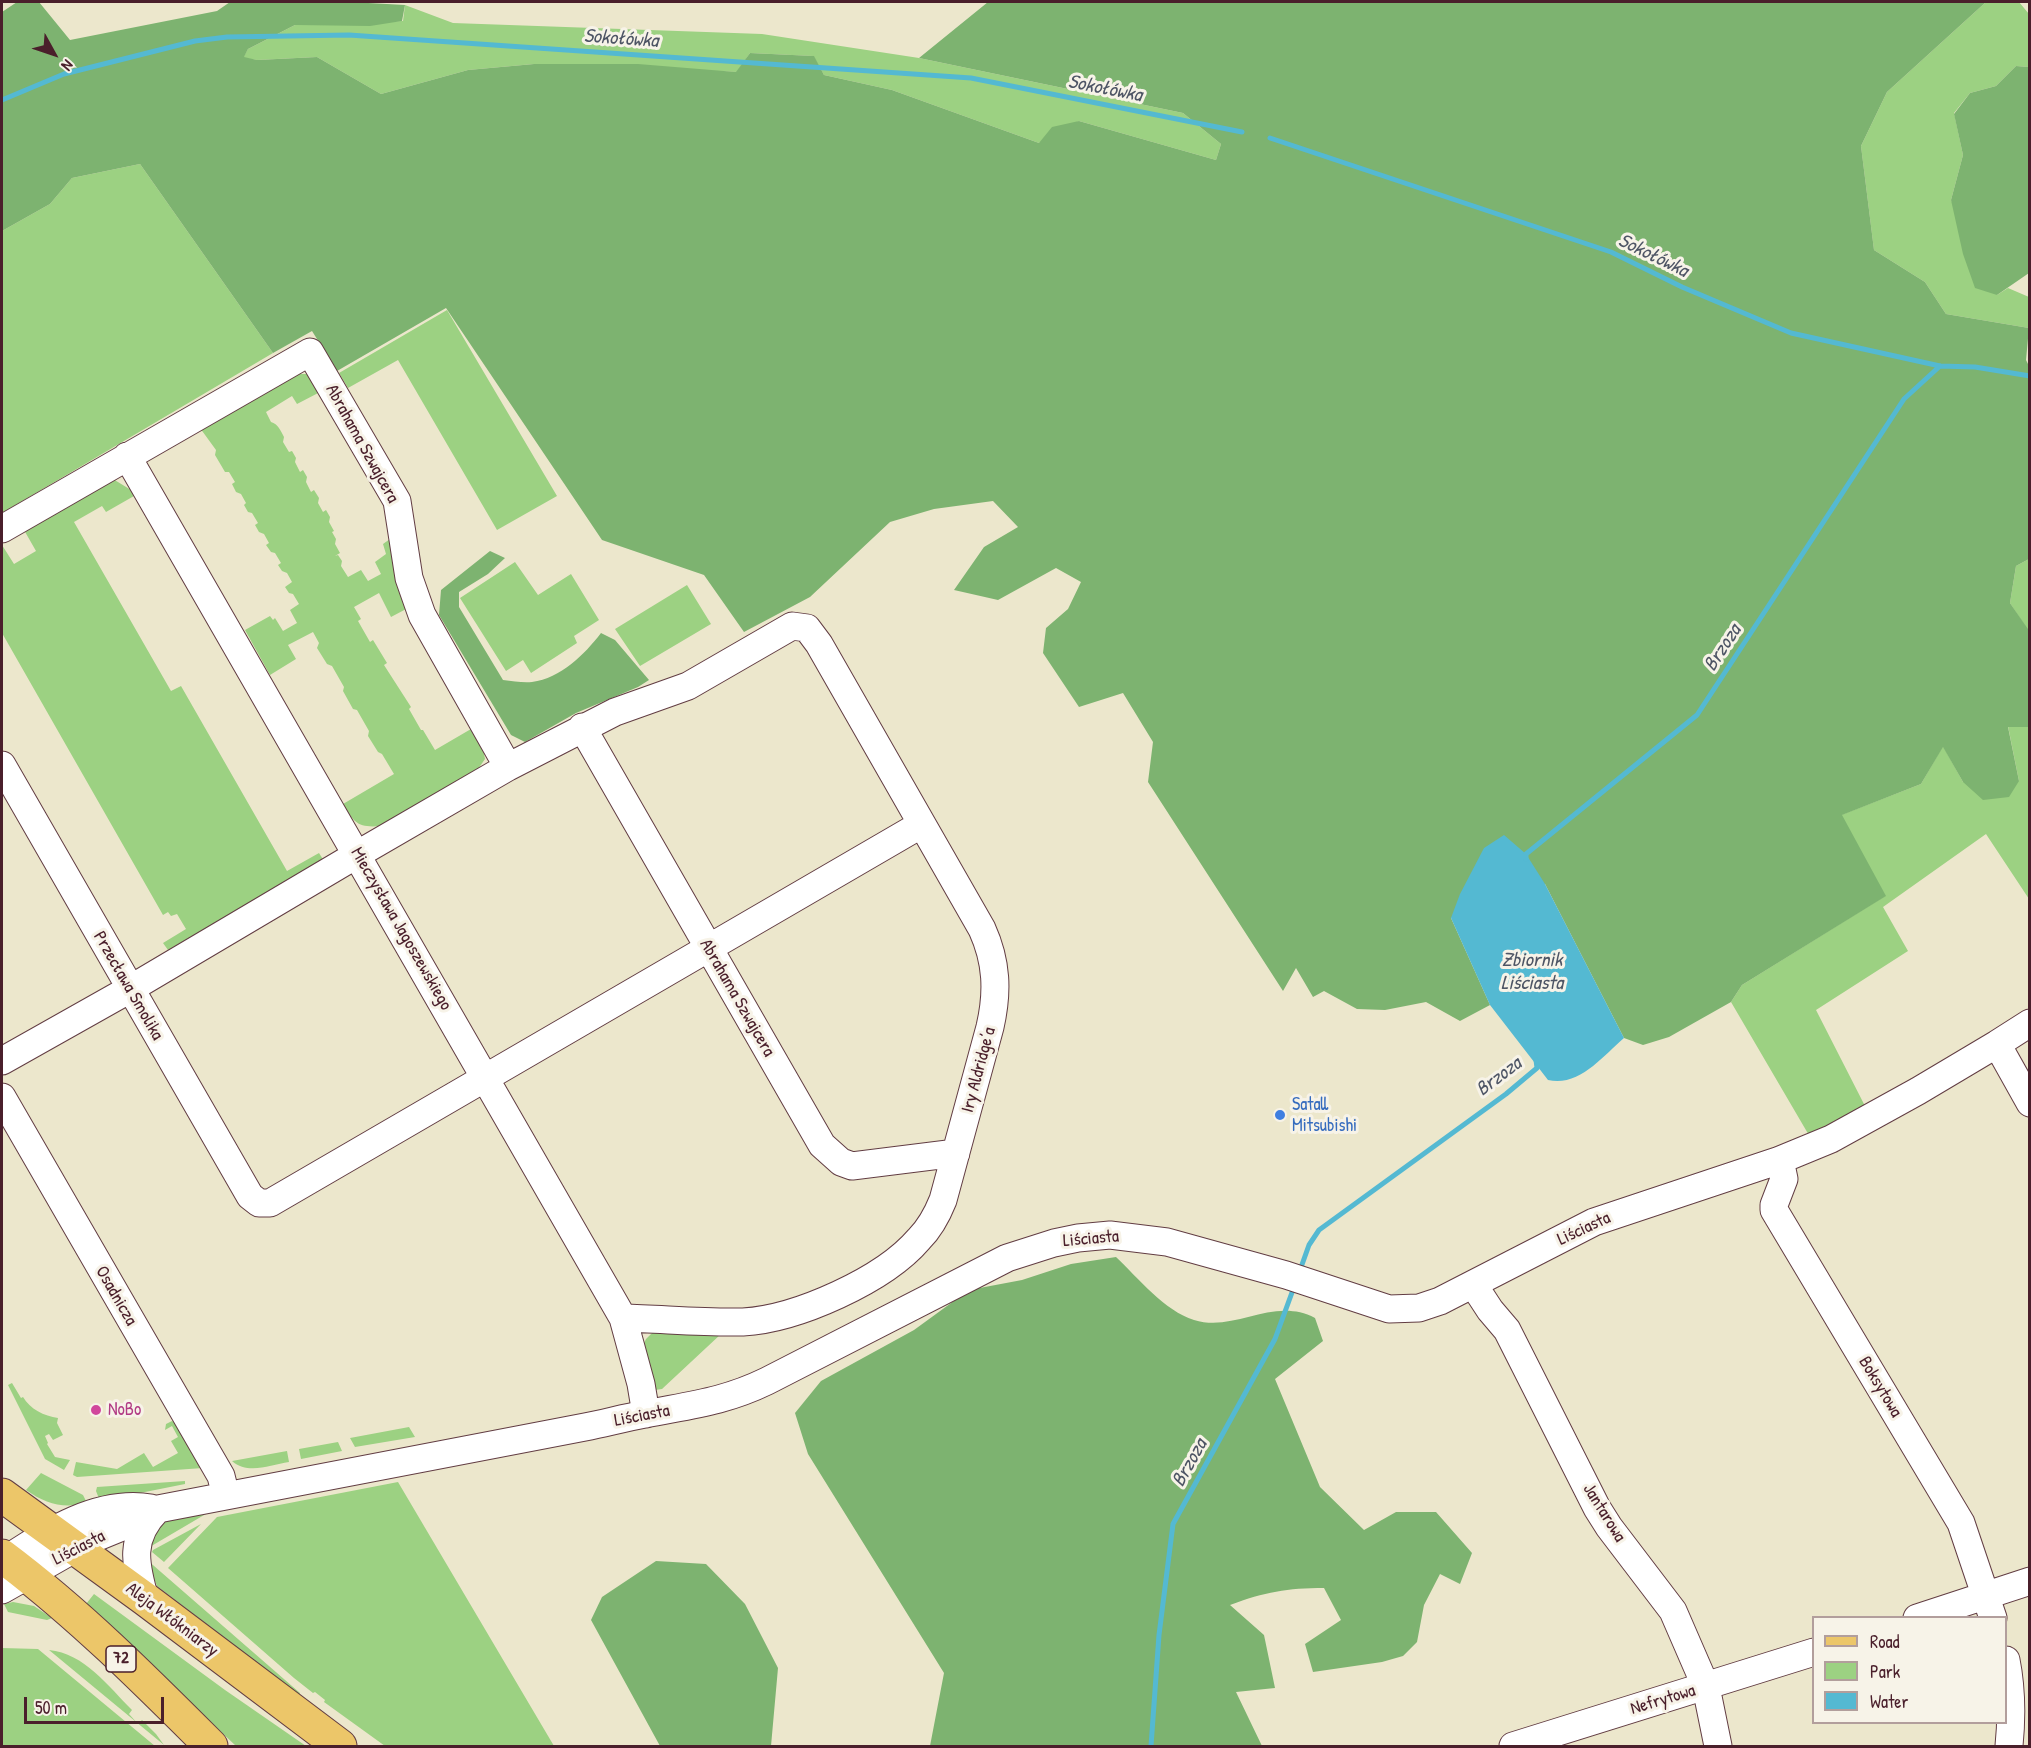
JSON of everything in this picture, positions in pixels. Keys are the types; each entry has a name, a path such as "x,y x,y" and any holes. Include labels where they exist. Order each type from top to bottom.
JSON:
{"main road":[{"name":"Aleja Włókniarzy","path":"2,1495 340,1746"},
{"name":"72","path":"7,1569 130,1667 211,1746"}],"street":[{"name":"Abrahama Szwajcera","path":"127,456 310,352 398,501 409,578 422,615 508,767"},
{"path":"2,529 127,456"},
{"name":"Mieczysława Jagoszewskiego","path":"127,456 623,1318 641,1384 646,1414"},
{"name":"Iry Aldridge’a","path":"582,727 615,712 688,686 792,626 802,626 812,632 982,929 992,953 996,976 995,1000 990,1027 956,1153 939,1209 919,1240 868,1278 833,1297 788,1313 743,1322 623,1318"},
{"name":"Abrahama Szwajcera","path":"582,727 822,1144 841,1162 852,1166 956,1153"},
{"path":"2,1061 130,989 508,767 582,727"},
{"name":"Przecława Smolika","path":"2,765 250,1196 259,1203 270,1203 485,1078"},
{"path":"485,1078 922,824"},
{"name":"Liściasta","path":"7,1569 63,1540 134,1522 158,1509 697,1406 753,1388 1007,1258 1054,1243 1110,1235 1167,1242 1286,1275 1389,1309 1419,1308 1473,1284 1594,1222 1780,1160 1831,1139 2030,1023"},
{"path":"1997,1044 2030,1103"},
{"name":"Osadnicza","path":"2,1098 221,1476 226,1496"},
{"name":"Boksytowa","path":"1780,1160 1784,1179 1774,1210 1961,1523 1989,1606"},
{"name":"Jantarowa","path":"1473,1284 1507,1330 1609,1527 1673,1611 1706,1687 1718,1746"},
{"path":"145,1599 136,1560 138,1540 145,1523 158,1509"},
{"path":"1924,1616 1989,1606 2030,1581"},
{"name":"Nefrytowa","path":"1513,1746 1812,1653"},
{"path":"2007,1665 2012,1703 2009,1746"}],"green space":[{"path":"17,2 39,2 70,40 217,11 230,2 350,2 405,5 402,21 370,26 295,25 248,49 244,57 257,60 317,57 381,94 468,70 534,64 638,64 736,72 750,53 814,56 824,75 892,90 1039,143 1052,127 1079,121 1216,160 1221,144 1183,113 919,58 988,2 1986,2 1887,92 1861,146 1874,250 1925,282 1946,314 2029,328 2026,360 2030,368 2029,559 2016,566 2010,603 2030,632 2029,727 2008,727 2019,781 2009,797 1983,800 1963,782 1943,747 1921,784 1842,815 1886,896 1742,985 1731,1002 1669,1037 1643,1045 1624,1038 1545,884 1451,918 1490,1005 1460,1021 1426,1002 1385,1010 1357,1009 1324,991 1313,997 1296,968 1283,991 1148,782 1153,742 1123,693 1079,707 1043,653 1046,628 1068,609 1081,582 1056,568 998,600 954,590 984,547 1018,527 993,501 934,509 890,522 810,597 744,632 704,575 602,540 446,308 337,371 312,331 273,353 140,164 72,178 50,204 2,231 2,12"},
{"path":"1986,2 2019,2 2029,14 2029,67 2016,66 1996,86 1970,93 1954,113 1963,155 1951,200 1997,295 2008,288 2029,297 2029,328 1946,314 1925,282 1874,250 1861,146 1887,92"},
{"path":"405,5 453,23 762,34 919,58 1183,113 1221,144 1216,160 1079,121 1039,143 892,90 824,75 813,56 750,53 737,72 534,64 468,70 381,94 317,57 257,60 243,58 248,49 295,25 403,21"},
{"path":"2016,66 2029,67 2029,273 1997,295 1975,288 1963,254 1951,200 1963,155 1954,114 1970,93 1996,86"},
{"path":"140,164 273,353 2,513 2,231 50,204 72,178"},
{"path":"447,310 557,496 497,530 398,360 348,388 339,373"},
{"path":"294,374 310,374 322,391 297,404 292,396 266,412 271,422 276,424 280,430 289,452 292,451 296,458 295,462 300,472 303,470 307,477 306,482 311,492 314,490 319,498 318,503 323,512 326,510 330,517 329,522 336,539 335,544 340,553 335,556 338,555 342,561 341,566 348,577 361,570 368,581 381,574 375,562 386,554 383,544 390,539 408,608 391,617 379,593 354,607 361,619 358,621 370,642 373,640 387,663 384,665 435,750 471,729 483,749 485,759 478,769 381,826 367,826 358,823 350,816 343,804 394,774 368,736 369,731 357,710 353,709 332,666 327,664 317,648 319,643 313,632 288,645 296,659 270,675 245,630 270,616 273,620 275,618 283,631 297,623 290,610 299,604 285,587 292,582 287,573 282,571 278,565 281,563 275,553 271,552 266,545 269,543 255,525 258,523 252,513 248,512 241,494 236,492 232,484 235,482 229,472 225,472 215,455 216,450 200,428"},
{"path":"113,479 131,490 134,496 106,512 102,506 74,522 171,691 181,686 287,871 319,853 324,861 168,950 163,943 186,929 177,914 171,916 168,912 163,915 2,633 2,545 14,564 36,551 24,530"},
{"path":"490,551 505,558 488,574 459,592 459,607 503,680 532,682 553,676 579,657 601,633 615,640 649,680 638,687 576,713 525,742 511,735 439,615 441,590"},
{"path":"2029,559 2029,632 2010,603 2016,566"},
{"path":"515,562 538,595 571,574 599,620 574,636 577,643 531,673 523,660 506,671 460,598"},
{"path":"687,585 711,624 640,666 615,629"},
{"path":"2008,726 2029,727 2029,899 1986,834 1883,907 1908,951 1816,1010 1866,1108 1810,1137 1731,1002 1742,985 1885,896 1841,815 1921,784 1943,746 1963,782 2019,781"},
{"path":"1116,1257 1162,1302 1183,1316 1194,1320 1209,1323 1224,1322 1284,1311 1299,1312 1315,1318 1323,1341 1275,1379 1320,1487 1364,1530 1396,1512 1436,1512 1472,1553 1460,1584 1440,1574 1424,1605 1417,1642 1403,1656 1382,1662 1313,1672 1305,1644 1341,1620 1324,1588 1276,1592 1230,1605 1264,1635 1275,1688 1236,1692 1262,1746 930,1746 944,1673 808,1454 795,1413 821,1381 914,1330 969,1290 1022,1280 1071,1264"},
{"path":"653,1332 721,1334 662,1389 655,1390 641,1349"},
{"path":"12,1383 21,1398 23,1397 33,1408 48,1416 58,1418 57,1423 63,1435 53,1440 49,1434 45,1436 55,1457 70,1460 64,1470 45,1459 8,1385"},
{"path":"172,1421 176,1423 203,1468 77,1477 73,1475 76,1462 117,1469 144,1453 153,1467 178,1453 171,1441 178,1437 172,1426 165,1430 166,1424"},
{"path":"409,1427 415,1437 355,1447 350,1438"},
{"path":"338,1442 342,1451 301,1459 299,1449"},
{"path":"287,1451 289,1462 267,1467 245,1467 232,1461"},
{"path":"41,1473 83,1495 87,1503 55,1504 26,1490"},
{"path":"185,1481 185,1484 100,1501 96,1491 97,1487"},
{"path":"398,1482 554,1746 385,1746 294,1678 168,1568 217,1517"},
{"path":"216,1508 148,1548 157,1522"},
{"path":"201,1524 164,1562 152,1552 153,1550"},
{"path":"146,1559 300,1693 299,1695 157,1586"},
{"path":"656,1561 706,1564 745,1604 778,1668 771,1746 660,1746 591,1620 602,1597"},
{"path":"94,1594 306,1746 236,1746 86,1604"},
{"path":"13,1602 34,1606 52,1618 47,1620 8,1612 4,1604"},
{"path":"2,1648 38,1649 155,1746 2,1746"},
{"path":"49,1650 74,1657 95,1672 132,1710 129,1714 136,1722"},
{"path":"142,1720 164,1745 138,1724"}],"water":[{"name":"Zbiornik Liściasta","path":"1504,835 1526,854 1545,884 1624,1038 1589,1069 1570,1079 1548,1080 1490,1005 1451,918 1460,894 1484,848"}],"waterway":[{"name":"Sokołówka","path":"2,100 64,74 195,41 227,37 349,35 971,78 1242,132"},
{"name":"Sokołówka","path":"1270,138 1611,252 1682,287 1791,333 1940,366 1975,367 2030,376"},
{"name":"Brzoza","path":"1526,859 1526,854 1697,715 1904,399 1940,366"},
{"name":"Brzoza","path":"1299,1273 1309,1245 1319,1230 1506,1094 1537,1068 1536,1060"},
{"name":"Brzoza","path":"1151,1746 1159,1635 1173,1524 1275,1339 1294,1287"}],"place":[{"name":"Satall Mitsubishi","path":"1280,1115"},
{"name":"NoBo","path":"96,1410"}]}
